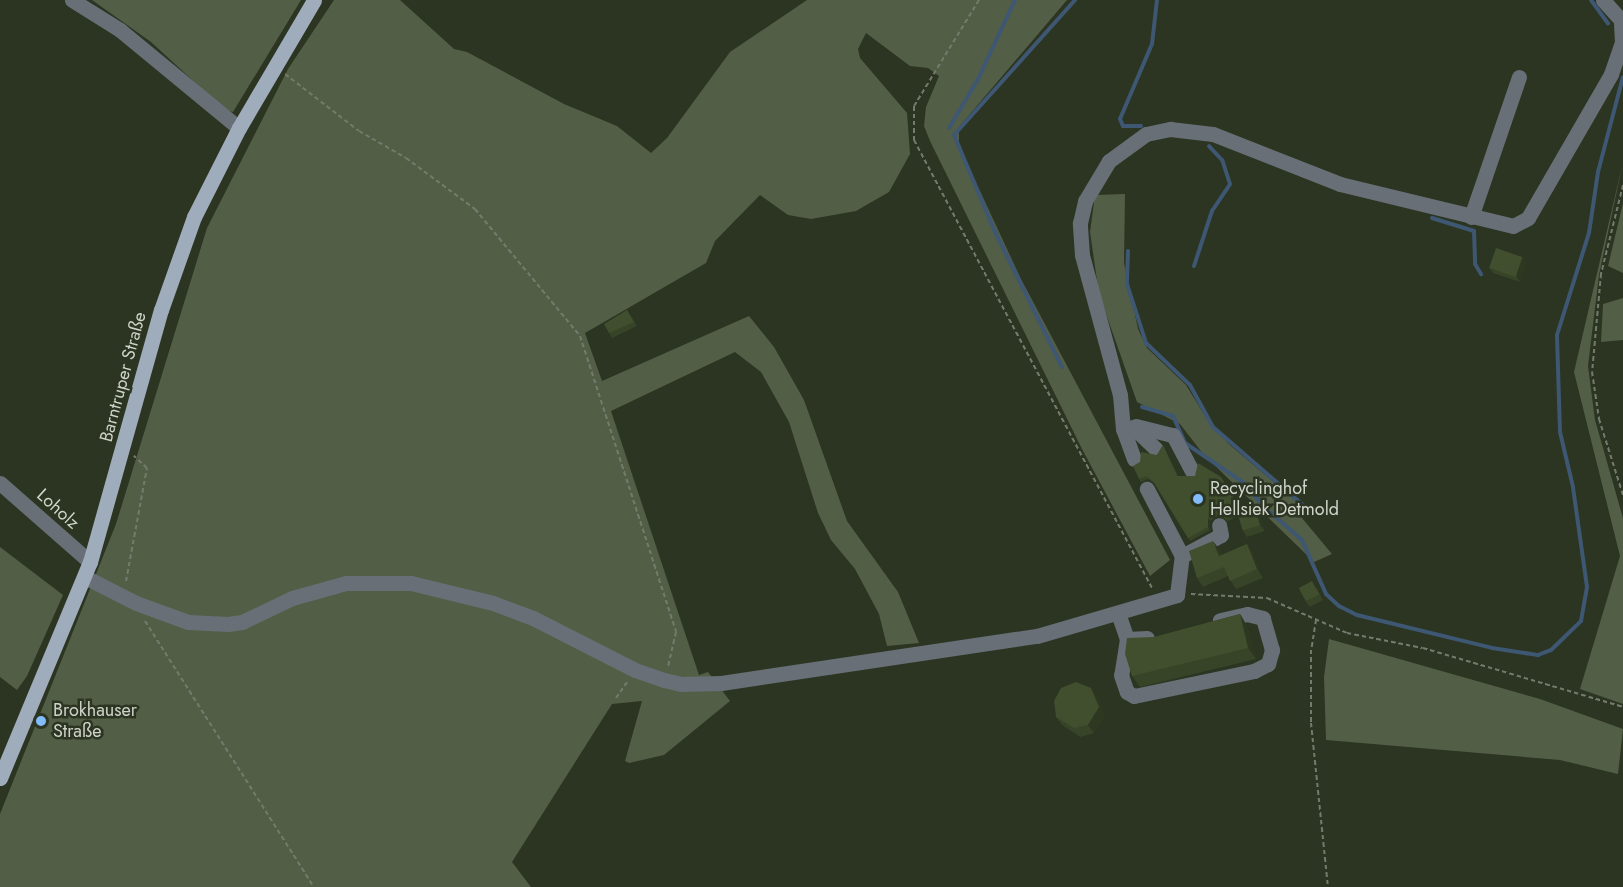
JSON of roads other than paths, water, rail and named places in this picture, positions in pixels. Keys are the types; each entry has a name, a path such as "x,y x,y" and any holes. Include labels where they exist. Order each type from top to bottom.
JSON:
{"main road":[{"name":"Barntruper Straße","path":"0,778 85,577 178,258 239,128 314,0"}],"street":[{"path":"72,0 120,30 239,128"},
{"path":"1134,459 1129,428 1082,255 1080,224 1094,181 1109,161 1146,134 1170,129 1213,134 1340,184 1513,226 1528,218 1611,74 1622,42 1622,13 1603,0"},
{"path":"1471,217 1519,77"},
{"path":"1129,428 1156,449"},
{"path":"1129,428 1173,435 1192,471"},
{"name":"Loholz","path":"0,483 90,562"},
{"path":"85,577 124,596 188,621 228,624 242,622 292,598 346,583 411,583 493,603 533,618 635,670 664,680 681,684 721,683 816,666 964,648 1037,636 1177,595 1182,556 1147,489"},
{"path":"1182,556 1200,541 1221,535 1219,525"},
{"path":"1118,613 1127,639 1121,675 1127,692 1134,696 1254,671 1268,664 1272,650 1263,618 1247,614 1204,624"},
{"path":"1127,639 1162,635"}],"waterway":[{"path":"949,128 978,79 1015,0"},
{"path":"1062,367 995,232 954,135 1075,0"},
{"path":"1141,126 1123,126 1120,119 1152,44 1157,0"},
{"path":"1591,0 1608,23"},
{"path":"1142,407 1173,416 1185,443 1244,483 1264,507 1302,540 1326,594 1339,606 1357,615 1492,648 1538,655 1551,650 1581,621 1587,587 1573,487 1560,432 1557,335 1589,233 1598,172 1623,77"},
{"path":"1194,266 1212,211 1230,184 1222,160 1209,146"},
{"path":"1432,218 1474,231 1475,264 1481,274"},
{"path":"1128,251 1127,284 1146,343 1190,385 1213,427 1310,511"}],"place":[{"name":"Recyclinghof Hellsiek Detmold","path":"1198,499"},
{"name":"Brokhauser Straße","path":"41,721"}]}
